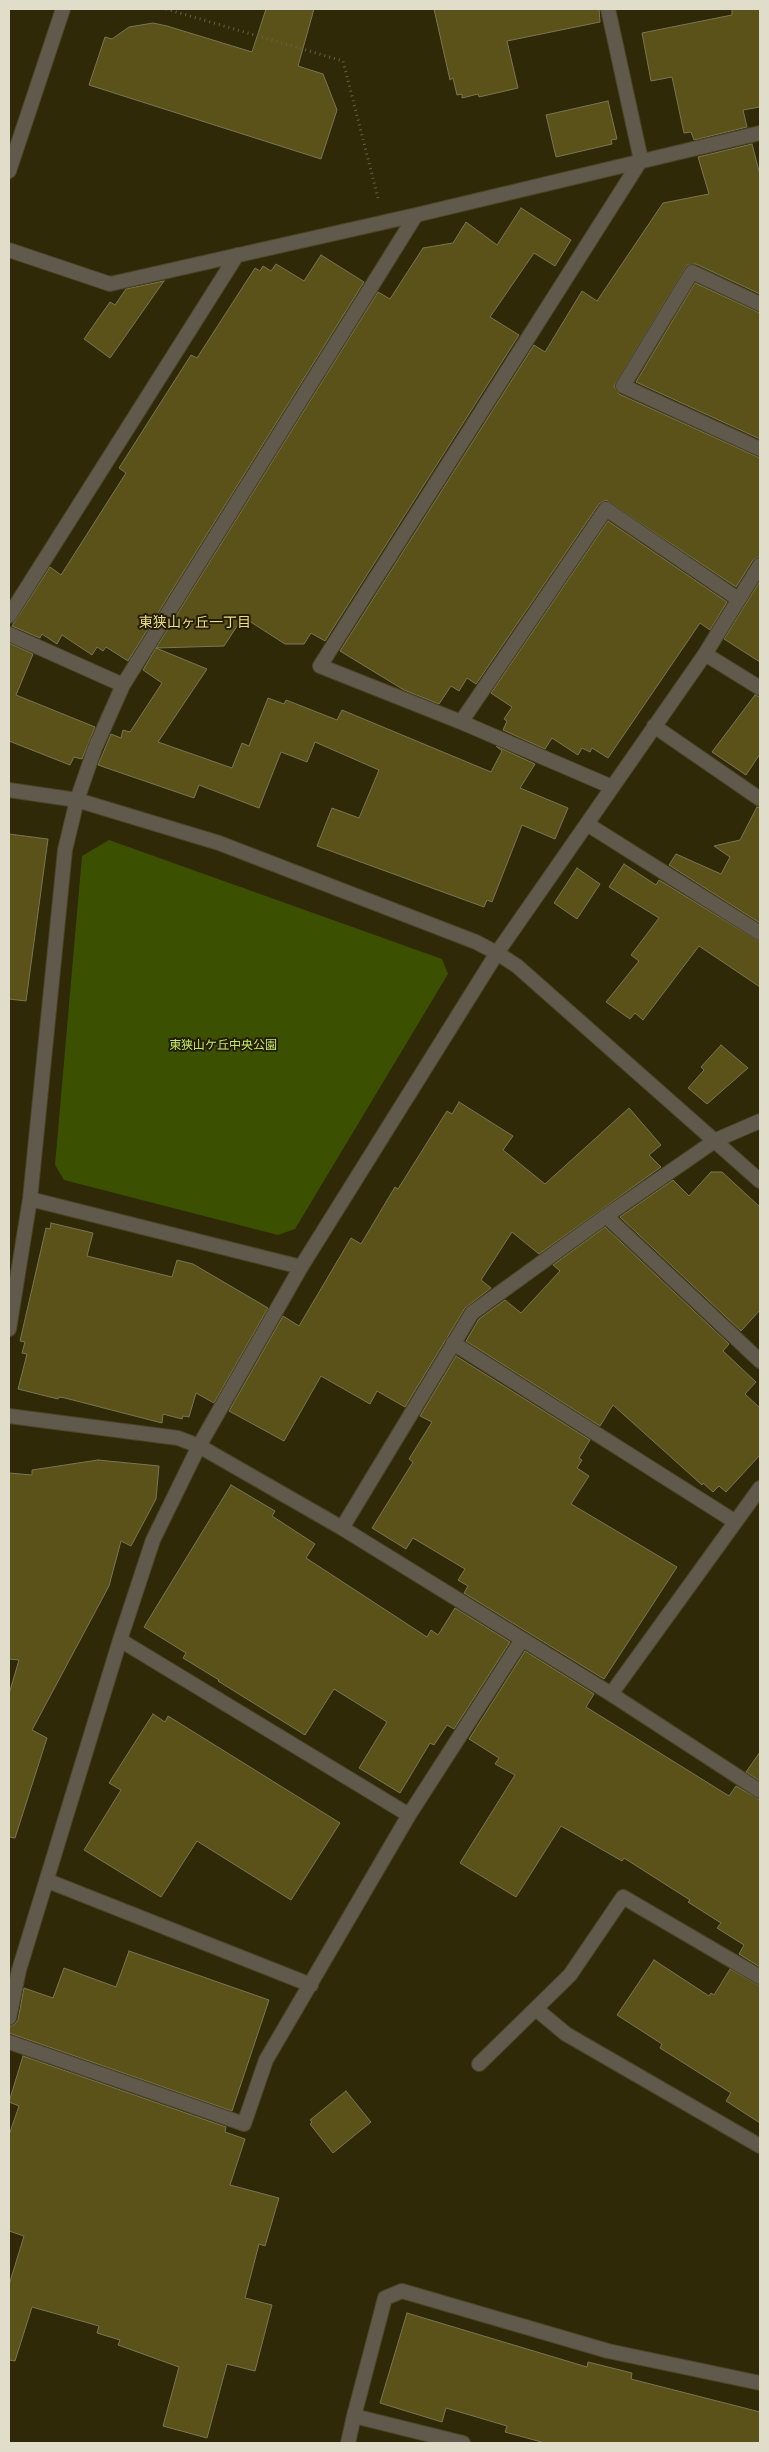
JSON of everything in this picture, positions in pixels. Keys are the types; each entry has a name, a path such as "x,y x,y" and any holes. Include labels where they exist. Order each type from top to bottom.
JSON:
{"street":[{"path":"9,171 63,9"},
{"path":"608,9 641,160 320,666 461,722 612,787"},
{"path":"9,250 110,284 384,220 416,215 760,133"},
{"path":"9,1329 30,1199 65,850 77,800 95,748 124,686 416,215"},
{"path":"9,616 237,255"},
{"path":"760,304 692,272 623,386 760,449"},
{"path":"461,722 606,509 738,599"},
{"path":"9,2018 14,1969 48,1881 120,1640 153,1540 199,1446 302,1267 497,953 705,654 760,565"},
{"path":"9,634 124,686"},
{"path":"705,654 760,688"},
{"path":"654,726 760,799"},
{"path":"9,790 77,800 220,843 476,942 516,966 716,1140 760,1181"},
{"path":"587,824 760,933"},
{"path":"342,1528 472,1313 606,1216 716,1140 760,1121"},
{"path":"30,1199 302,1267"},
{"path":"606,1216 760,1361"},
{"path":"453,1343 734,1521"},
{"path":"9,1416 178,1438 199,1446 342,1528 521,1641 611,1694 760,1791"},
{"path":"611,1694 734,1521 760,1488"},
{"path":"120,1640 409,1815"},
{"path":"9,2042 244,2124 266,2060 409,1815 521,1641"},
{"path":"48,1881 311,1985"},
{"path":"479,2064 570,1975 623,1897 760,1977"},
{"path":"536,2009 566,2034 760,2146"},
{"path":"348,2443 385,2298 402,2291 608,2351 760,2383"},
{"path":"354,2416 463,2443"}],"path":[{"path":"166,9 342,61 384,220"}],"green space":[{"name":"東狭山ケ丘中央公園","path":"109,840 442,959 448,974 295,1229 278,1235 64,1180 55,1165 82,856"}],"building":[{"path":"266,9 314,9 298,66 323,74 337,110 321,159 89,85 105,37 112,39 129,27 153,23 252,52"},
{"path":"434,9 599,9 600,22 507,41 518,88 479,97 478,94 462,98 462,94 457,95 453,78 450,80"},
{"path":"732,9 760,9 760,107 743,110 747,127 694,140 691,132 684,133 672,77 651,81 642,33 732,15"},
{"path":"608,101 617,139 611,140 612,144 556,157 546,115"},
{"path":"752,144 760,175 760,294 696,264 687,265 614,386 619,394 760,458 760,556 753,560 736,587 606,500 599,504 476,684 467,678 459,691 451,686 439,704 404,690 340,651 534,345 545,352 582,291 597,301 663,203 709,194 698,157"},
{"path":"521,208 571,240 555,266 534,253 490,317 519,335 325,641 311,633 304,644 285,644 243,617 224,646 156,648 378,292 390,299 423,248 453,243 466,222 497,245"},
{"path":"321,255 364,282 128,661 106,647 103,651 97,647 92,655 62,635 57,644 42,634 40,638 12,626 50,567 61,575 126,473 119,468 191,355 197,358 255,268 260,271 263,266 271,271 276,264 304,281"},
{"path":"164,281 110,358 84,339 110,302 115,305 126,289"},
{"path":"695,283 760,313 760,439 636,382"},
{"path":"608,521 727,602 710,630 700,623 608,758 592,748 590,752 582,748 578,755 552,738 545,749 503,730 507,721 504,719 512,707 491,693"},
{"path":"760,581 760,662 724,639"},
{"path":"9,643 33,654 16,695 95,727 82,759 74,757 70,765 9,741"},
{"path":"156,648 207,669 158,742 232,768 242,743 249,746 268,698 284,704 286,700 337,720 342,710 491,772 502,751 496,746 535,764 520,788 568,808 555,839 522,825 492,902 487,900 484,907 317,846 332,808 359,818 379,770 315,742 307,762 281,752 259,808 199,785 194,798 98,765 111,734 121,738 123,730 130,732 162,683 143,670"},
{"path":"755,695 760,697 760,754 746,775 712,752"},
{"path":"757,807 760,808 760,923 669,865 676,854 721,874 730,857 714,846 740,840"},
{"path":"9,834 48,839 26,1001 9,999"},
{"path":"624,864 656,885 659,880 760,942 760,987 699,946 643,1020 635,1013 630,1019 606,1002 639,961 631,955 659,918 609,887"},
{"path":"577,868 600,884 577,919 554,903"},
{"path":"721,1045 748,1068 707,1104 688,1088 704,1070 701,1067"},
{"path":"459,1102 513,1136 503,1150 545,1184 629,1108 661,1145 649,1155 661,1167 539,1254 512,1232 481,1280 491,1288 465,1308 405,1407 377,1391 370,1404 321,1376 284,1441 229,1411 283,1316 299,1326 351,1238 361,1244 395,1187 398,1189 447,1111 452,1114"},
{"path":"711,1172 722,1172 760,1207 760,1310 741,1331 620,1217 673,1180 689,1196"},
{"path":"51,1223 93,1233 87,1256 172,1277 177,1260 193,1264 268,1308 214,1403 196,1393 189,1417 183,1416 182,1419 163,1414 162,1423 65,1398 59,1397 58,1399 18,1389 27,1354 22,1353 25,1342 20,1341 46,1228 50,1229"},
{"path":"605,1227 729,1344 723,1351 756,1382 745,1394 760,1408 760,1455 726,1492 719,1486 713,1492 703,1483 702,1485 613,1405 600,1426 466,1341 479,1319 505,1300 521,1313 560,1271 553,1265"},
{"path":"456,1356 590,1440 579,1458 582,1460 577,1468 589,1476 571,1504 677,1567 604,1679 464,1593 468,1586 458,1580 465,1569 413,1538 406,1549 372,1528 413,1462 409,1459 432,1422 420,1416"},
{"path":"98,1460 159,1466 156,1499 131,1546 121,1541 109,1586 32,1730 47,1738 15,1838 9,1837 9,1694 19,1660 9,1659 9,1473 32,1475 32,1470"},
{"path":"231,1485 275,1511 272,1516 315,1544 306,1558 427,1637 431,1630 438,1635 455,1608 510,1642 454,1729 447,1725 434,1745 430,1743 400,1793 359,1768 387,1722 334,1689 305,1735 183,1658 186,1653 144,1627"},
{"path":"525,1651 594,1694 586,1707 729,1796 736,1786 760,1800 760,1967 739,1954 744,1945 717,1928 721,1923 688,1902 690,1900 624,1858 622,1861 561,1826 516,1897 460,1863 515,1775 495,1764 499,1758 469,1739"},
{"path":"153,1714 165,1722 168,1716 340,1823 291,1900 197,1841 161,1897 84,1850 121,1790 109,1783"},
{"path":"760,1752 760,1781 746,1772"},
{"path":"129,1951 269,2000 232,2111 9,2033 9,2027 18,2020 24,1988 53,1998 64,1968 116,1987"},
{"path":"654,1960 709,1996 711,1993 714,1995 730,1969 760,1986 760,2123 726,2101 731,2093 660,2048 662,2044 617,2015"},
{"path":"23,2056 226,2127 225,2132 245,2139 230,2185 279,2198 265,2246 259,2244 245,2298 272,2305 255,2371 227,2364 207,2438 163,2426 179,2367 118,2345 120,2340 97,2333 99,2326 32,2307 15,2361 9,2360 9,2285 24,2236 9,2231 9,2135 19,2106 9,2102"},
{"path":"346,2091 371,2122 333,2153 310,2124 312,2122 310,2120"},
{"path":"407,2313 587,2367 588,2362 632,2373 631,2379 760,2412 760,2443 545,2443 505,2432 507,2426 446,2408 442,2422 380,2403"}],"district":[{"name":"東狭山ヶ丘一丁目","path":"195,624"}]}
